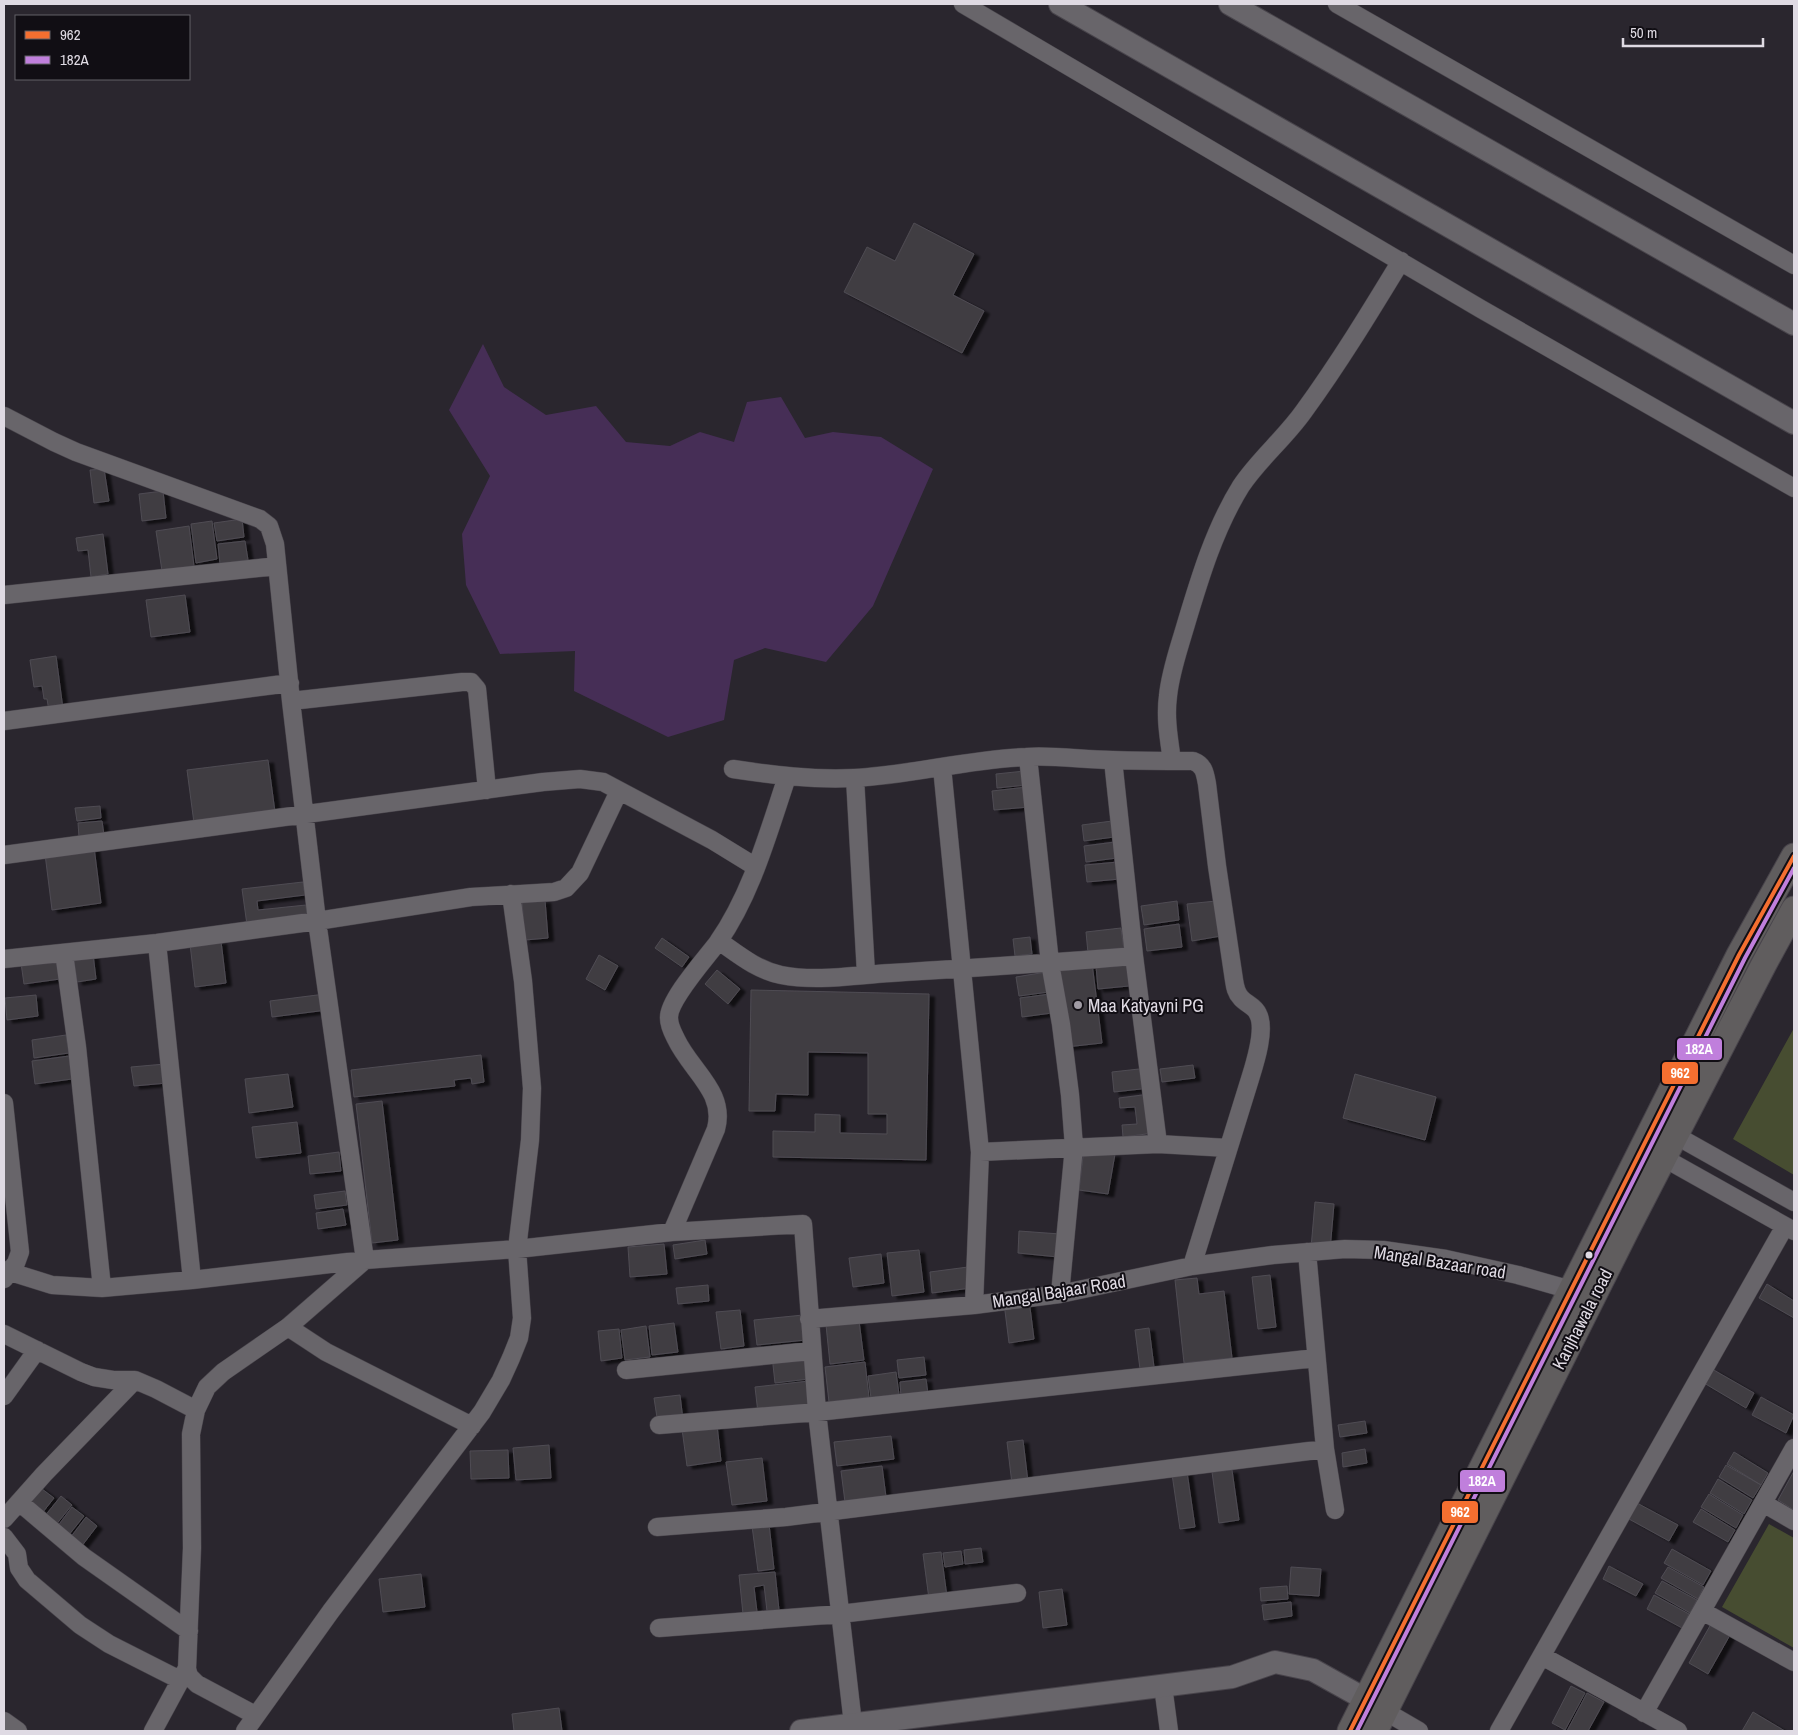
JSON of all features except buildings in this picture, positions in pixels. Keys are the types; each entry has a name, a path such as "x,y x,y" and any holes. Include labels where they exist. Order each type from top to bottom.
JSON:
{"main road":[{"name":"Kanjhawala road","path":"1350,1731 1375,1714 1665,1130 1739,955 1794,856"},
{"name":"Kanjhawala road","path":"1665,1130 1794,909"},
{"name":"Kanjhawala road","path":"1375,1714 1570,1290 1654,1152"}],"street":[{"path":"964,4 1401,262 1794,488"},
{"path":"1060,4 1794,422"},
{"path":"1230,4 1794,324"},
{"path":"1337,4 1794,265"},
{"path":"1172,760 1167,716 1173,668 1197,587 1230,506 1258,462 1282,439 1308,405 1343,355 1401,262"},
{"path":"4,416 76,452 260,520 269,526 275,544 278,566 291,701 317,921 365,1260"},
{"path":"4,595 278,566"},
{"path":"291,701 471,682 477,688 479,698 487,790"},
{"path":"4,721 290,683"},
{"path":"1028,756 1050,963 1061,1024 1074,1147 1060,1294"},
{"path":"733,769 787,777 821,779 855,778 942,768 982,760 1028,756 1113,760 1172,760 1200,763 1205,772 1234,980 1237,992 1258,1013 1261,1024 1256,1056 1192,1266"},
{"path":"1113,760 1134,956 1158,1144"},
{"path":"942,768 980,1152 974,1305"},
{"path":"672,1232 720,1118 713,1093 679,1045 671,1028 669,1016 680,994 719,940 736,910 756,867 787,777"},
{"path":"855,778 866,974"},
{"path":"4,855 580,779 603,782 712,840 756,867"},
{"path":"4,959 158,942 317,921 462,898 554,892 572,884 580,873 619,791"},
{"path":"245,1731 331,1611 482,1412 501,1380 519,1338 522,1318 517,1249 530,1140 532,1088 524,981 511,894"},
{"path":"719,940 756,967 782,975 802,978 963,969 1134,956"},
{"path":"158,942 192,1280"},
{"path":"64,953 77,1047 102,1288"},
{"path":"4,1103 20,1252 16,1263 5,1274"},
{"path":"1665,1130 1794,1202"},
{"path":"980,1152 1158,1144 1228,1148"},
{"path":"1499,1731 1790,1228 1654,1152"},
{"path":"5,1274 52,1286 102,1288 192,1280 365,1260 517,1249 672,1232 803,1224 817,1412 853,1724"},
{"name":"Mangal Bazaar road","path":"1307,1252 1345,1248 1421,1255 1499,1270 1570,1290"},
{"path":"1307,1252 1325,1449 1335,1510"},
{"name":"Mangal Bajaar Road","path":"809,1319 974,1305 1060,1294 1192,1266 1307,1252"},
{"path":"153,1731 183,1675 188,1631 192,1548 192,1434 196,1410 207,1387 223,1372 288,1327 365,1260"},
{"path":"288,1327 326,1352 472,1426"},
{"path":"4,1334 94,1378 136,1380 196,1410"},
{"path":"4,1396 37,1350"},
{"path":"626,1370 811,1351"},
{"path":"660,1425 817,1412 1316,1358"},
{"path":"4,1519 44,1474 136,1380"},
{"path":"1644,1712 1794,1448"},
{"path":"657,1527 756,1520 1325,1449"},
{"path":"19,1502 84,1557 188,1631"},
{"path":"1763,1503 1794,1520"},
{"path":"4,1537 16,1554 20,1568 27,1580 80,1625 109,1644 189,1676 196,1684 255,1715"},
{"path":"659,1628 840,1614 1017,1593"},
{"path":"1702,1611 1794,1662"},
{"path":"1542,1656 1678,1731"},
{"path":"801,1731 1232,1677 1275,1662 1313,1670 1375,1714 1419,1731"},
{"path":"1163,1686 1169,1731"},
{"path":"4,1721 18,1731"}],"green space":[{"path":"1794,1028 1794,1175 1733,1139"},
{"path":"1769,1524 1794,1538 1794,1648 1722,1607"}],"shaded area":[{"path":"483,344 504,387 546,415 596,406 626,442 670,446 700,432 734,442 747,402 781,397 805,438 833,432 881,437 933,469 873,606 826,662 765,648 734,660 724,720 668,737 574,691 575,651 500,654 466,585 462,534 490,476 449,410"}],"transit line":[{"name":"962","path":"1350,1731 1739,955 1794,856"},
{"name":"182A","path":"1357,1731 1745,958 1794,868"}],"place":[{"name":"Maa Katyayni PG","path":"1078,1005"}]}
